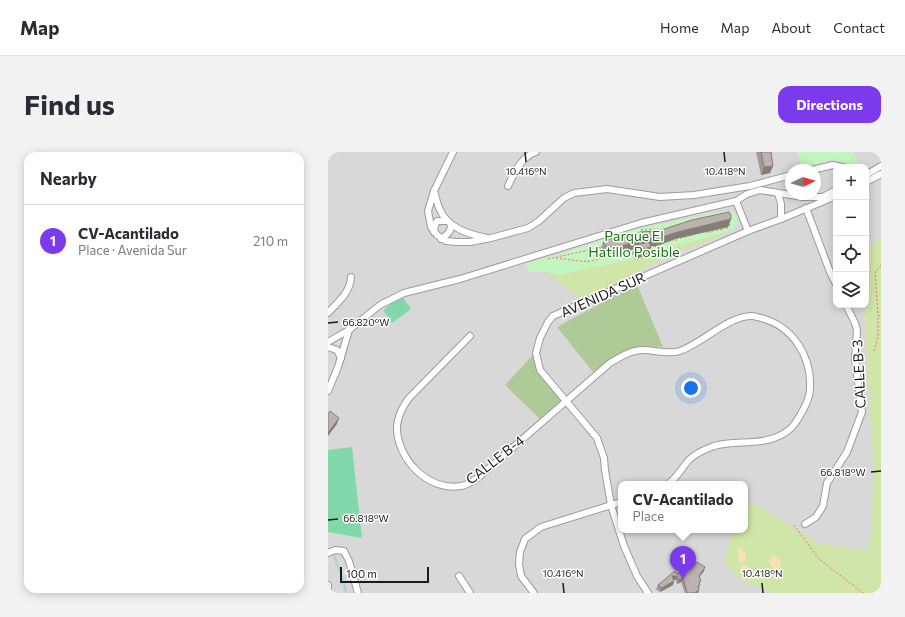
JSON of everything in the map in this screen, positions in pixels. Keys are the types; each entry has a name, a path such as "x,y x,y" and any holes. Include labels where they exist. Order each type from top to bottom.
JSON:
{"street":[{"path":"453,152 434,191 428,211 431,227 434,232 441,239 456,242 470,242 491,238 528,228 539,221 564,198 574,193 607,189 660,197 694,195 750,186 785,177"},
{"path":"508,186 516,170 524,159 536,152"},
{"path":"821,168 833,165"},
{"path":"869,173 881,166"},
{"path":"869,180 881,174"},
{"name":"AVENIDA SUR","path":"330,339 349,330 380,305 404,293 460,279 641,223 736,201 747,194 760,190 803,197 823,197"},
{"path":"434,191 440,210 449,222 451,230 441,239"},
{"name":"AVENIDA SUR","path":"806,208 833,192"},
{"path":"778,193 781,204 781,219"},
{"name":"AVENIDA SUR","path":"618,526 611,505 604,458 600,446 590,429 540,370 536,353 540,338 548,322 553,316 748,231 833,197"},
{"path":"736,201 748,231"},
{"path":"806,208 833,278"},
{"path":"434,232 435,225 440,220 449,222 471,235 491,238"},
{"path":"328,314 347,292 351,277"},
{"name":"CALLE B-3","path":"805,524 816,518 823,506 826,483 847,452 862,412 855,359 857,330 848,308"},
{"name":"CALLE B-4","path":"470,336 409,398 404,405 397,424 399,443 408,461 421,474 440,485 450,487 462,486 480,476 610,363 630,353 643,350 678,352 703,340 735,319 752,316 769,320 782,326 803,349 810,374 810,390 806,404 800,416 790,429 774,438 714,446 699,452 690,459 677,477 672,481"},
{"path":"328,390 349,330"},
{"path":"328,347 337,350 340,358"},
{"path":"534,593 522,576 519,564 520,552 525,539 541,527 618,503"},
{"name":"AVENIDA SUR","path":"620,533 630,563 648,593"},
{"path":"328,553 335,550 344,551 349,561 358,593"},
{"path":"459,576 470,593"},
{"path":"328,585 328,593"}],"path":[{"path":"665,236 672,231 677,232 688,227 693,228 724,220 728,221 732,230"},
{"path":"721,221 721,226 724,229"},
{"path":"711,224 713,227 712,231"},
{"path":"704,225 703,228 705,232"},
{"path":"667,242 705,232 710,233 729,226"},
{"path":"686,228 686,233 689,236"},
{"path":"693,228 695,230 694,235"},
{"path":"637,230 665,230"},
{"path":"677,232 677,239"},
{"path":"670,233 669,238 673,240"},
{"path":"652,244 653,246 658,247 660,246 661,241"},
{"path":"544,259 602,247 608,244"},
{"path":"602,247 607,248 607,254"},
{"path":"602,247 599,253 603,256"},
{"path":"618,251 624,254 627,248"},
{"path":"553,258 592,262 607,254 614,254"},
{"path":"874,351 878,338 875,273 881,265"},
{"path":"794,525 819,559 863,593"}],"shaded area":[{"path":"328,152 881,152 881,593 328,593"}],"green space":[{"path":"797,152 854,152 860,164 844,164 833,159 816,164 801,164"},
{"name":"Parque El Hatillo Posible","path":"726,211 732,212 737,216 737,225 732,230 670,247 650,255 559,275 545,272 529,272 525,264 570,251 630,230"},
{"path":"726,232 718,237 684,249 581,299 545,272 559,275 632,260 680,244"},
{"path":"881,237 881,593 771,593 741,579 726,566 726,556 732,533 748,533 748,502 756,505 819,543 868,551 872,522 873,463 864,308 869,308 869,245 878,241"},
{"path":"638,287 663,347 642,346 619,353 593,372 557,327 618,294"},
{"path":"402,296 411,309 392,323 383,310"},
{"path":"533,355 538,371 562,401 540,419 505,385"},
{"path":"352,447 362,538 328,532 328,450"}],"sand":[{"path":"740,548 745,552 744,562 738,561 739,555 737,549"},
{"path":"774,556 782,562 778,569 773,568 769,562 771,557"},
{"path":"743,565 750,569 752,575 751,579 741,570 741,566"}],"building":[{"path":"761,152 771,152 773,166 764,167"},
{"path":"729,212 731,219 659,238 641,239 626,245 607,247 603,243 606,239 624,238 636,235 640,232 658,231 692,220"},
{"path":"649,242 651,247 637,251 635,245"},
{"path":"330,411 339,418 328,433 328,414"},
{"path":"697,562 705,567 699,576 701,581 699,582 700,585 698,586 699,590 694,593 687,593 683,578 679,580 677,576 672,576 674,581 662,588 658,585 675,571 677,574 691,568"}],"waterway":[{"path":"334,556 343,579 346,593"}],"place":[{"name":"CV-Acantilado","path":"683,579"}]}
